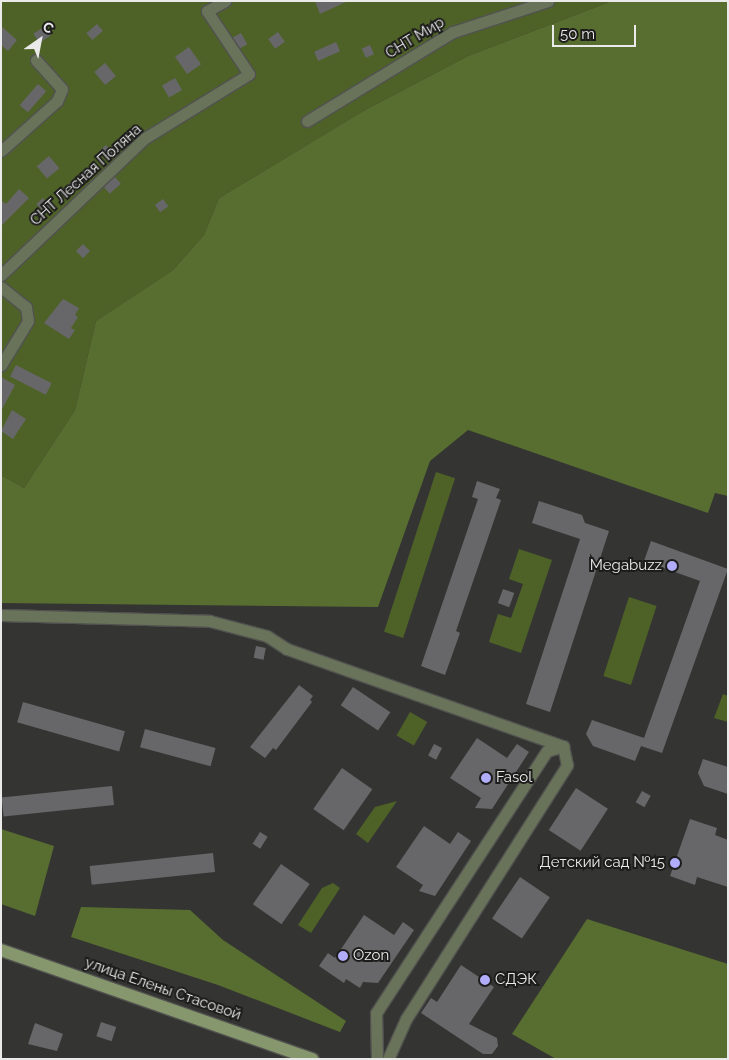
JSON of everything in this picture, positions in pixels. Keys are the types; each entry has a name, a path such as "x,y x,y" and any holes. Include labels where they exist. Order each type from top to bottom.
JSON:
{"main road":[{"name":"улица Елены Стасовой","path":"1,950 313,1059"}],"street":[{"name":"СНТ Лесная Поляна","path":"1,275 145,138 249,74 207,11 225,1"},
{"name":"СНТ Мир","path":"307,121 453,32 548,1"},
{"path":"1,151 57,101 62,89 36,60"},
{"path":"1,287 26,307 28,321 1,365"},
{"path":"1,615 210,621 267,636 287,649 564,746"},
{"path":"377,1059 376,1013 548,751 564,746"},
{"path":"388,1059 406,1018 567,765 564,746"}],"green space":[{"path":"1,1 612,1 468,56 365,110 219,198 204,235 173,270 96,321 75,410 24,488 1,475"},
{"path":"612,1 728,1 728,496 715,493 708,513 468,430 430,461 378,607 1,603 1,475 24,488 75,410 96,321 173,270 204,235 219,198 365,110 468,56"},
{"path":"436,472 455,478 403,638 384,632"},
{"path":"519,549 552,560 521,653 489,642 498,614 511,618 523,584 509,579"},
{"path":"629,597 657,606 631,685 603,676"},
{"path":"723,694 728,696 728,722 714,718"},
{"path":"410,712 427,722 414,745 396,735"},
{"path":"397,801 368,843 356,834 375,807"},
{"path":"1,829 54,846 35,916 1,904"},
{"path":"333,883 340,888 311,933 298,925 322,888"},
{"path":"81,907 190,910 223,940 346,1021 340,1032 218,985 71,937"},
{"path":"587,919 728,964 728,1059 556,1059 512,1034"}],"building":[{"path":"315,1 348,1 320,14"},
{"path":"97,24 103,31 92,40 86,33"},
{"path":"1,26 17,40 8,51 1,45"},
{"path":"45,26 51,35 40,43 33,34"},
{"path":"278,32 285,42 275,49 268,39"},
{"path":"241,33 247,44 239,49 233,37"},
{"path":"336,42 340,51 318,61 314,52"},
{"path":"370,45 374,54 366,58 362,49"},
{"path":"189,47 201,64 187,74 175,57"},
{"path":"105,63 116,76 105,85 94,72"},
{"path":"175,78 182,90 169,98 162,86"},
{"path":"38,84 46,91 28,112 20,105"},
{"path":"106,145 114,154 107,160 99,151"},
{"path":"49,156 59,168 47,179 37,166"},
{"path":"84,171 90,178 66,199 60,192"},
{"path":"115,177 121,184 110,194 104,187"},
{"path":"19,189 29,198 1,226 1,200 6,204"},
{"path":"43,198 51,207 44,213 36,204"},
{"path":"163,199 168,206 160,212 155,205"},
{"path":"83,244 90,251 83,258 76,251"},
{"path":"63,299 79,308 75,315 78,317 71,328 75,330 69,339 44,323"},
{"path":"16,365 52,383 46,395 10,377"},
{"path":"1,377 15,385 1,411"},
{"path":"12,410 26,419 13,439 1,431"},
{"path":"477,481 500,489 496,498 501,500 456,631 460,633 445,675 421,666 478,499 472,497"},
{"path":"539,501 582,515 585,523 609,531 550,712 526,704 580,539 532,523"},
{"path":"651,541 728,569 662,753 641,746 635,761 593,746 586,734 592,720 644,738 700,581 644,561"},
{"path":"503,589 514,593 509,607 498,603"},
{"path":"256,646 266,648 264,660 254,658"},
{"path":"299,685 313,696 310,700 312,702 276,750 273,748 265,758 250,747"},
{"path":"353,687 390,712 378,730 341,705"},
{"path":"23,702 125,731 119,751 17,722"},
{"path":"145,729 216,748 211,766 140,747"},
{"path":"477,738 507,758 517,744 529,752 492,809 475,808 481,798 450,778"},
{"path":"434,744 442,748 436,760 428,756"},
{"path":"703,759 728,767 728,794 704,786 698,773"},
{"path":"342,768 372,789 344,830 313,809"},
{"path":"112,786 114,805 4,816 2,798"},
{"path":"576,788 608,809 581,851 549,830"},
{"path":"642,791 651,796 644,807 636,802"},
{"path":"690,819 717,828 715,835 728,840 728,887 697,877 695,885 670,876"},
{"path":"424,826 450,844 458,832 471,841 435,896 419,891 423,885 396,867"},
{"path":"260,832 268,837 260,849 253,844"},
{"path":"213,853 215,872 92,885 90,866"},
{"path":"281,864 310,884 282,924 253,904"},
{"path":"520,877 550,897 522,939 492,918"},
{"path":"364,915 394,935 403,922 414,930 378,983 363,982 360,988 346,979 344,983 319,966 328,953 335,958"},
{"path":"461,965 494,987 469,1024 497,1038 498,1046 492,1054 483,1054 421,1013 431,998 437,1002"},
{"path":"101,1022 116,1027 112,1041 96,1036"},
{"path":"35,1023 63,1034 57,1051 28,1044"}],"place":[{"name":"Megabuzz","path":"672,566"},
{"name":"Fasol","path":"486,778"},
{"name":"Детский сад №15","path":"675,863"},
{"name":"Ozon","path":"343,956"},
{"name":"СДЭК","path":"485,980"}]}
